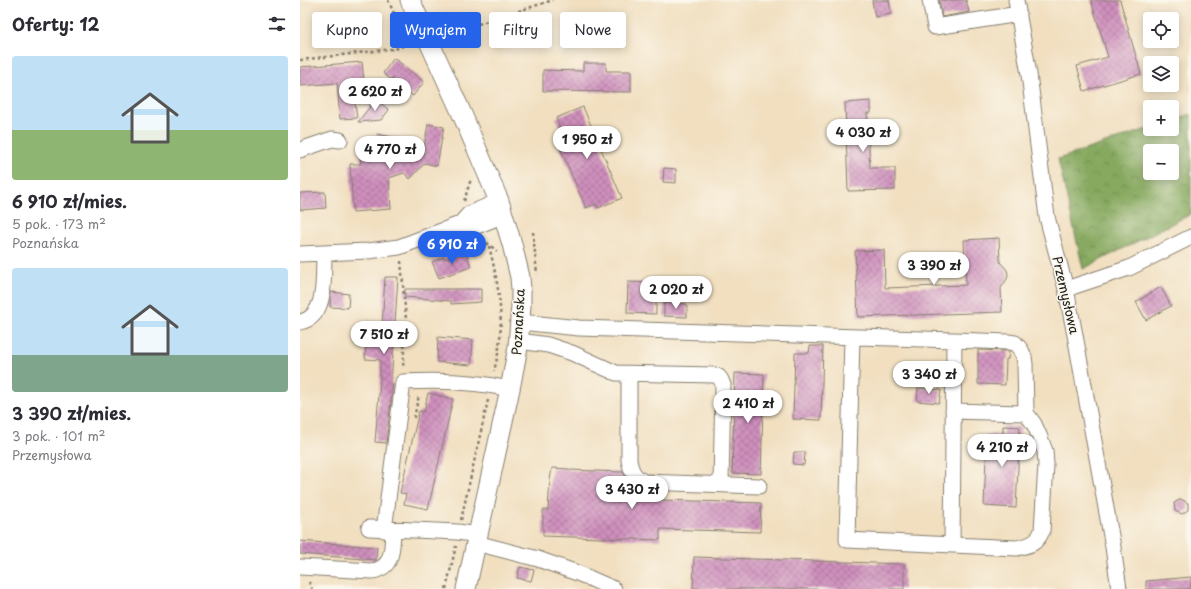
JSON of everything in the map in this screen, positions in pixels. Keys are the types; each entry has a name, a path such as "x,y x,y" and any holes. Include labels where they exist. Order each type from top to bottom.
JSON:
{"main road":[{"name":"Poznańska","path":"410,0 413,12"},
{"name":"Poznańska","path":"424,48 462,114 501,208 520,277 522,305 519,341 510,389 466,589"}],"street":[{"path":"930,0 935,27 1018,7"},
{"name":"Przemysłowa","path":"1018,7 1029,74 1047,217 1066,289 1113,546 1119,589"},
{"path":"300,150 332,139 340,140"},
{"path":"300,254 368,251 399,247 460,224 469,214 501,208"},
{"path":"1066,289 1129,268 1191,237"},
{"path":"300,322 313,317 320,306 324,253"},
{"path":"520,322 579,328 954,340 1015,343 1021,350 1025,364 1026,414 1034,424 1045,451 1046,464 1042,531 1038,540 1032,544 1017,548 847,540 852,337"},
{"path":"952,545 954,340"},
{"path":"519,341 548,345 572,353 616,373 715,374 721,379 723,385 721,484"},
{"path":"629,374 629,460 630,469 634,475 644,482 759,486"},
{"path":"300,567 372,571 379,570 384,567 390,558 392,550 382,529 403,382 437,381 492,385 510,389"},
{"path":"954,411 1026,414"},
{"path":"382,529 458,532 580,574 614,589"}],"path":[{"path":"481,21 553,0"},
{"path":"300,60 400,48"},
{"path":"446,589 492,385 499,347 500,314 496,277 489,245 478,236"},
{"path":"399,247 404,281 406,319 403,382"},
{"path":"414,420 423,381"}],"green space":[{"path":"1191,114 1191,214 1083,269 1058,159 1143,130 1143,136 1179,136 1179,118"}],"building":[{"path":"872,0 889,0 891,14 875,17"},
{"path":"939,0 966,0 969,12 942,17"},
{"path":"1091,0 1120,0 1141,74 1084,91 1077,66 1108,57"},
{"path":"394,58 424,82 413,96 392,80 394,78 391,80 383,73"},
{"path":"362,62 364,81 352,82 357,118 340,119 337,83 300,86 300,67"},
{"path":"583,63 606,63 606,71 631,71 631,92 543,91 543,70 583,71"},
{"path":"376,99 389,110 381,120 358,122"},
{"path":"871,101 871,113 867,113 870,168 895,168 895,190 848,191 845,103"},
{"path":"583,107 622,198 598,208 596,204 586,208 557,141 564,138 556,118"},
{"path":"428,124 444,127 437,166 425,163 410,179 404,173 389,178 391,209 353,212 350,164 361,164 360,157 382,155 377,134 402,139 400,151 423,154"},
{"path":"664,168 676,169 676,183 663,182"},
{"path":"325,192 326,208 300,210 300,193"},
{"path":"999,238 1000,262 1007,270 1008,275 1001,288 1002,312 858,317 855,251 884,250 885,288 966,285 964,240"},
{"path":"466,252 471,267 439,278 432,262 444,257 444,259"},
{"path":"385,277 398,277 391,384 393,384 386,443 375,442 380,382 380,360 365,359 367,326 382,327"},
{"path":"628,282 656,283 656,314 627,313"},
{"path":"1161,287 1171,306 1146,320 1136,302"},
{"path":"405,289 481,289 481,302 451,304 451,301 405,297"},
{"path":"331,292 349,294 348,308 330,307"},
{"path":"664,303 687,304 687,317 664,316"},
{"path":"438,337 473,340 471,365 437,362"},
{"path":"810,346 823,346 821,420 793,419 795,353 809,353"},
{"path":"978,350 1009,351 1008,359 1006,359 1005,385 978,384"},
{"path":"735,373 764,374 761,474 732,473"},
{"path":"918,388 941,390 939,403 917,401"},
{"path":"428,393 453,399 428,509 404,504 406,494 400,493 419,411 424,412"},
{"path":"1003,426 1020,427 1016,508 984,506 987,434 1003,434"},
{"path":"794,452 805,452 804,465 793,464"},
{"path":"552,468 623,472 629,482 640,490 662,492 661,500 761,503 760,532 660,529 660,540 543,536 543,510 548,510"},
{"path":"1181,499 1188,503 1188,510 1182,514 1175,511 1174,503"},
{"path":"300,541 377,547 376,560 300,554"},
{"path":"694,557 904,564 904,589 693,588"},
{"path":"520,567 534,570 531,581 517,578"},
{"path":"1191,577 1191,589 1146,589 1146,581"}]}
